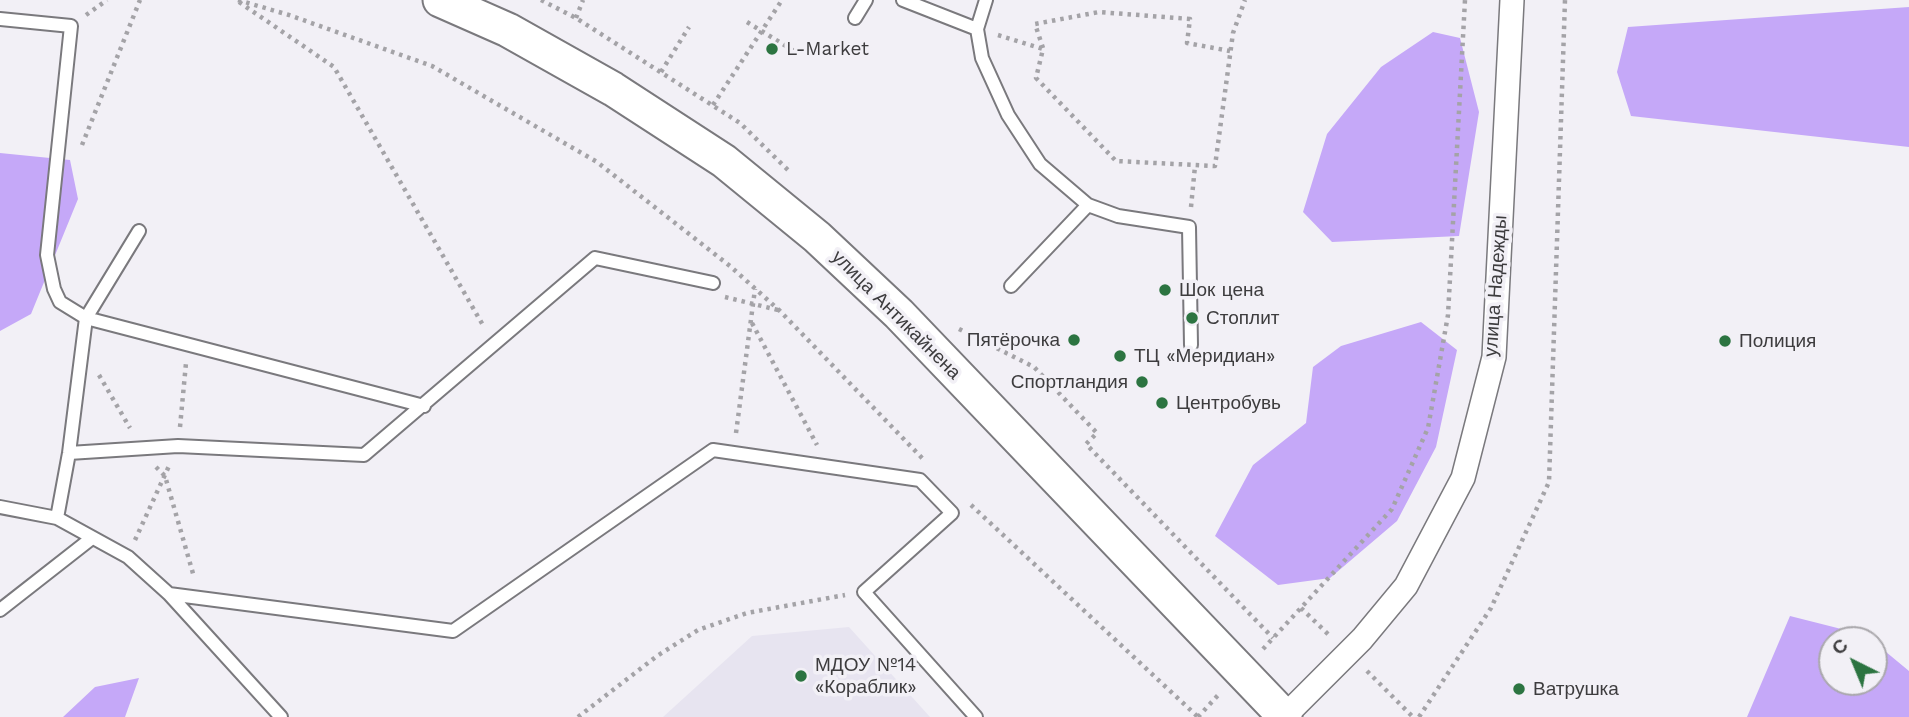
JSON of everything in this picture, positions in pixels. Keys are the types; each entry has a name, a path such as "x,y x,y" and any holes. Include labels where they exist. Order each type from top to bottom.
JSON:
{"main road":[{"name":"улица Антикайнена","path":"440,0 508,30 613,89 724,161 817,237 899,314 1284,717"}],"street":[{"name":"улица Надежды","path":"1284,717 1362,639 1405,586 1463,478 1494,357 1512,0"}],"lane":[{"path":"855,18 866,0"},
{"path":"903,0 977,29"},
{"path":"986,0 977,29 982,58 1008,115 1040,163 1088,205 1118,216 1189,227 1191,345"},
{"path":"0,19 71,26 47,255 54,289 60,302 86,318 424,406"},
{"path":"1011,286 1088,205"},
{"path":"57,518 69,453 86,318 139,231"},
{"path":"69,453 178,446 364,455 595,258 714,289"},
{"path":"169,594 453,631 713,450 920,480 952,513 863,592 976,717"},
{"path":"0,507 57,518 128,557 169,594 282,717"},
{"path":"0,610 92,538"}],"path":[{"path":"81,146 140,0"},
{"path":"237,0 289,15 432,66 597,162 780,310 928,464"},
{"path":"237,0 334,67 494,345"},
{"path":"576,18 583,0"},
{"path":"713,105 782,0"},
{"path":"1230,51 1187,43 1190,19 1099,12 1035,24 1043,49 1036,78 1116,161 1215,166 1233,33 1245,0"},
{"path":"967,501 1198,717 1392,509 1428,428 1448,315 1465,0"},
{"path":"1419,717 1491,608 1549,482 1565,0"},
{"path":"747,22 794,51"},
{"path":"661,72 689,27"},
{"path":"977,29 1043,49"},
{"path":"1189,227 1195,166"},
{"path":"734,453 755,288"},
{"path":"714,289 754,304 780,310"},
{"path":"752,323 828,467"},
{"path":"128,557 178,446 187,344"},
{"path":"82,347 147,459 165,476 200,598"},
{"path":"578,717 657,656 698,630 747,613 863,592"}],"shaded area":[{"path":"1909,7 1909,147 1631,116 1617,72 1628,27"},
{"path":"1433,32 1460,38 1479,112 1459,236 1332,242 1303,212 1327,134 1381,67"},
{"path":"0,153 70,160 78,199 31,314 0,331"},
{"path":"1421,322 1457,350 1436,447 1397,521 1330,578 1278,585 1215,536 1253,465 1306,423 1313,367 1341,346"},
{"path":"1790,616 1829,626 1818,626 1818,696 1888,696 1888,654 1909,671 1909,717 1747,717"},
{"name":"МДОУ №14 «Кораблик»","path":"849,627 930,717 663,717 752,636"},
{"path":"139,678 125,717 63,717 95,687"}],"place":[{"name":"L-Market","path":"772,49"},
{"name":"Шок цена","path":"1165,290"},
{"name":"Стоплит","path":"1192,318"},
{"name":"Пятёрочка","path":"1074,340"},
{"name":"Полиция","path":"1725,341"},
{"name":"ТЦ «Меридиан»","path":"1120,356"},
{"name":"Спортландия","path":"1142,382"},
{"name":"Центробувь","path":"1162,403"},
{"name":"МДОУ №14 «Кораблик»","path":"801,676"},
{"name":"Ватрушка","path":"1519,689"}]}
